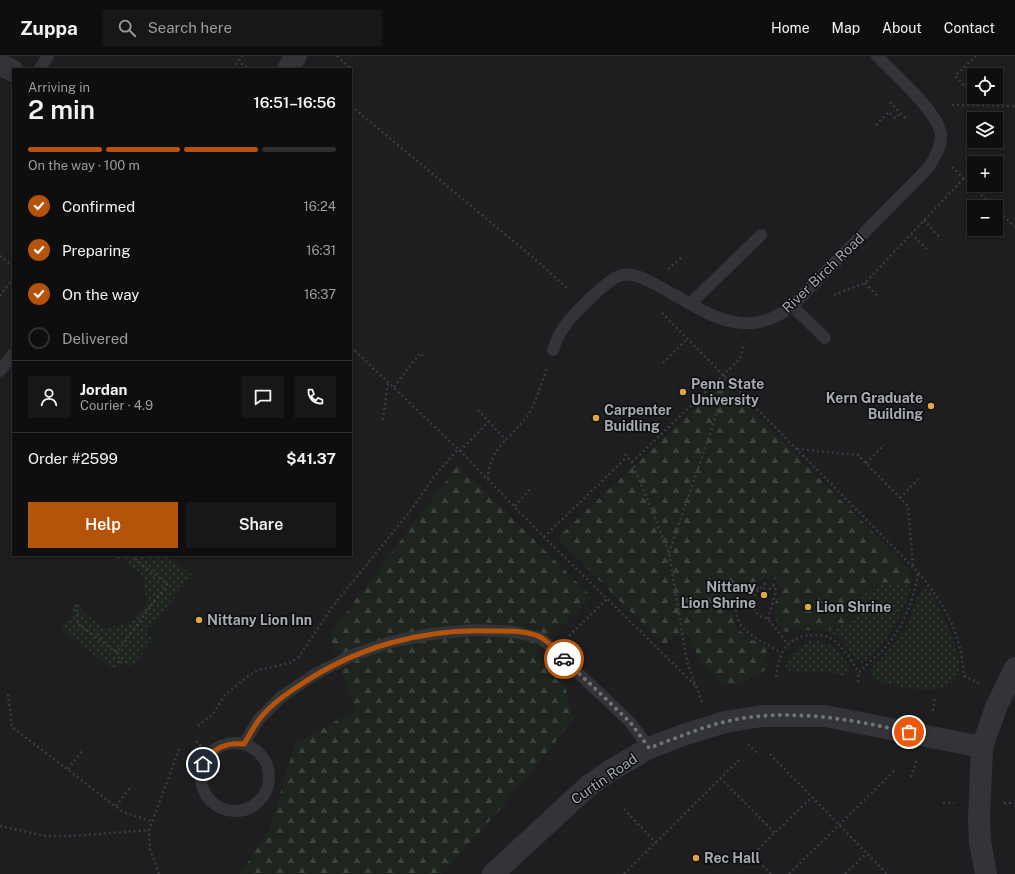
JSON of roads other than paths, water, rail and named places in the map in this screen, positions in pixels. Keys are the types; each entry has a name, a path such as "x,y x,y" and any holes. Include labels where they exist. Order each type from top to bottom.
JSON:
{"street":[{"path":"289,68 296,56"},
{"path":"0,64 12,71"},
{"path":"986,874 979,819 982,748 997,705 1015,668"},
{"name":"Curtin Road","path":"493,874 587,787 611,770 649,748 683,735 725,722 762,716 825,716 982,748"}],"lane":[{"path":"41,68 48,56"},
{"name":"River Birch Road","path":"553,350 558,336 565,325 609,281 619,276 630,274 653,282 716,317 747,324 759,324 771,320 792,306 929,168 938,152 941,137 939,125 932,113 877,56"},
{"path":"690,303 761,235"},
{"path":"792,306 825,338"},
{"path":"0,371 12,355"},
{"path":"244,744 258,720 281,698 317,673 353,655 391,642 475,630 513,632 542,638 630,722 649,748"},
{"path":"232,743 244,744 258,752 267,766 269,782 263,796 250,807 235,811 219,807 209,799 203,789 200,776 203,764 210,754 220,746 232,743"}],"place":[{"name":"Penn State University","path":"683,392"},
{"name":"Kern Graduate Building","path":"931,406"},
{"name":"Carpenter Buidling","path":"596,418"},
{"name":"Nittany Lion Shrine","path":"764,595"},
{"name":"Lion Shrine","path":"808,607"},
{"name":"Nittany Lion Inn","path":"199,620"},
{"name":"Rec Hall","path":"696,858"}]}
